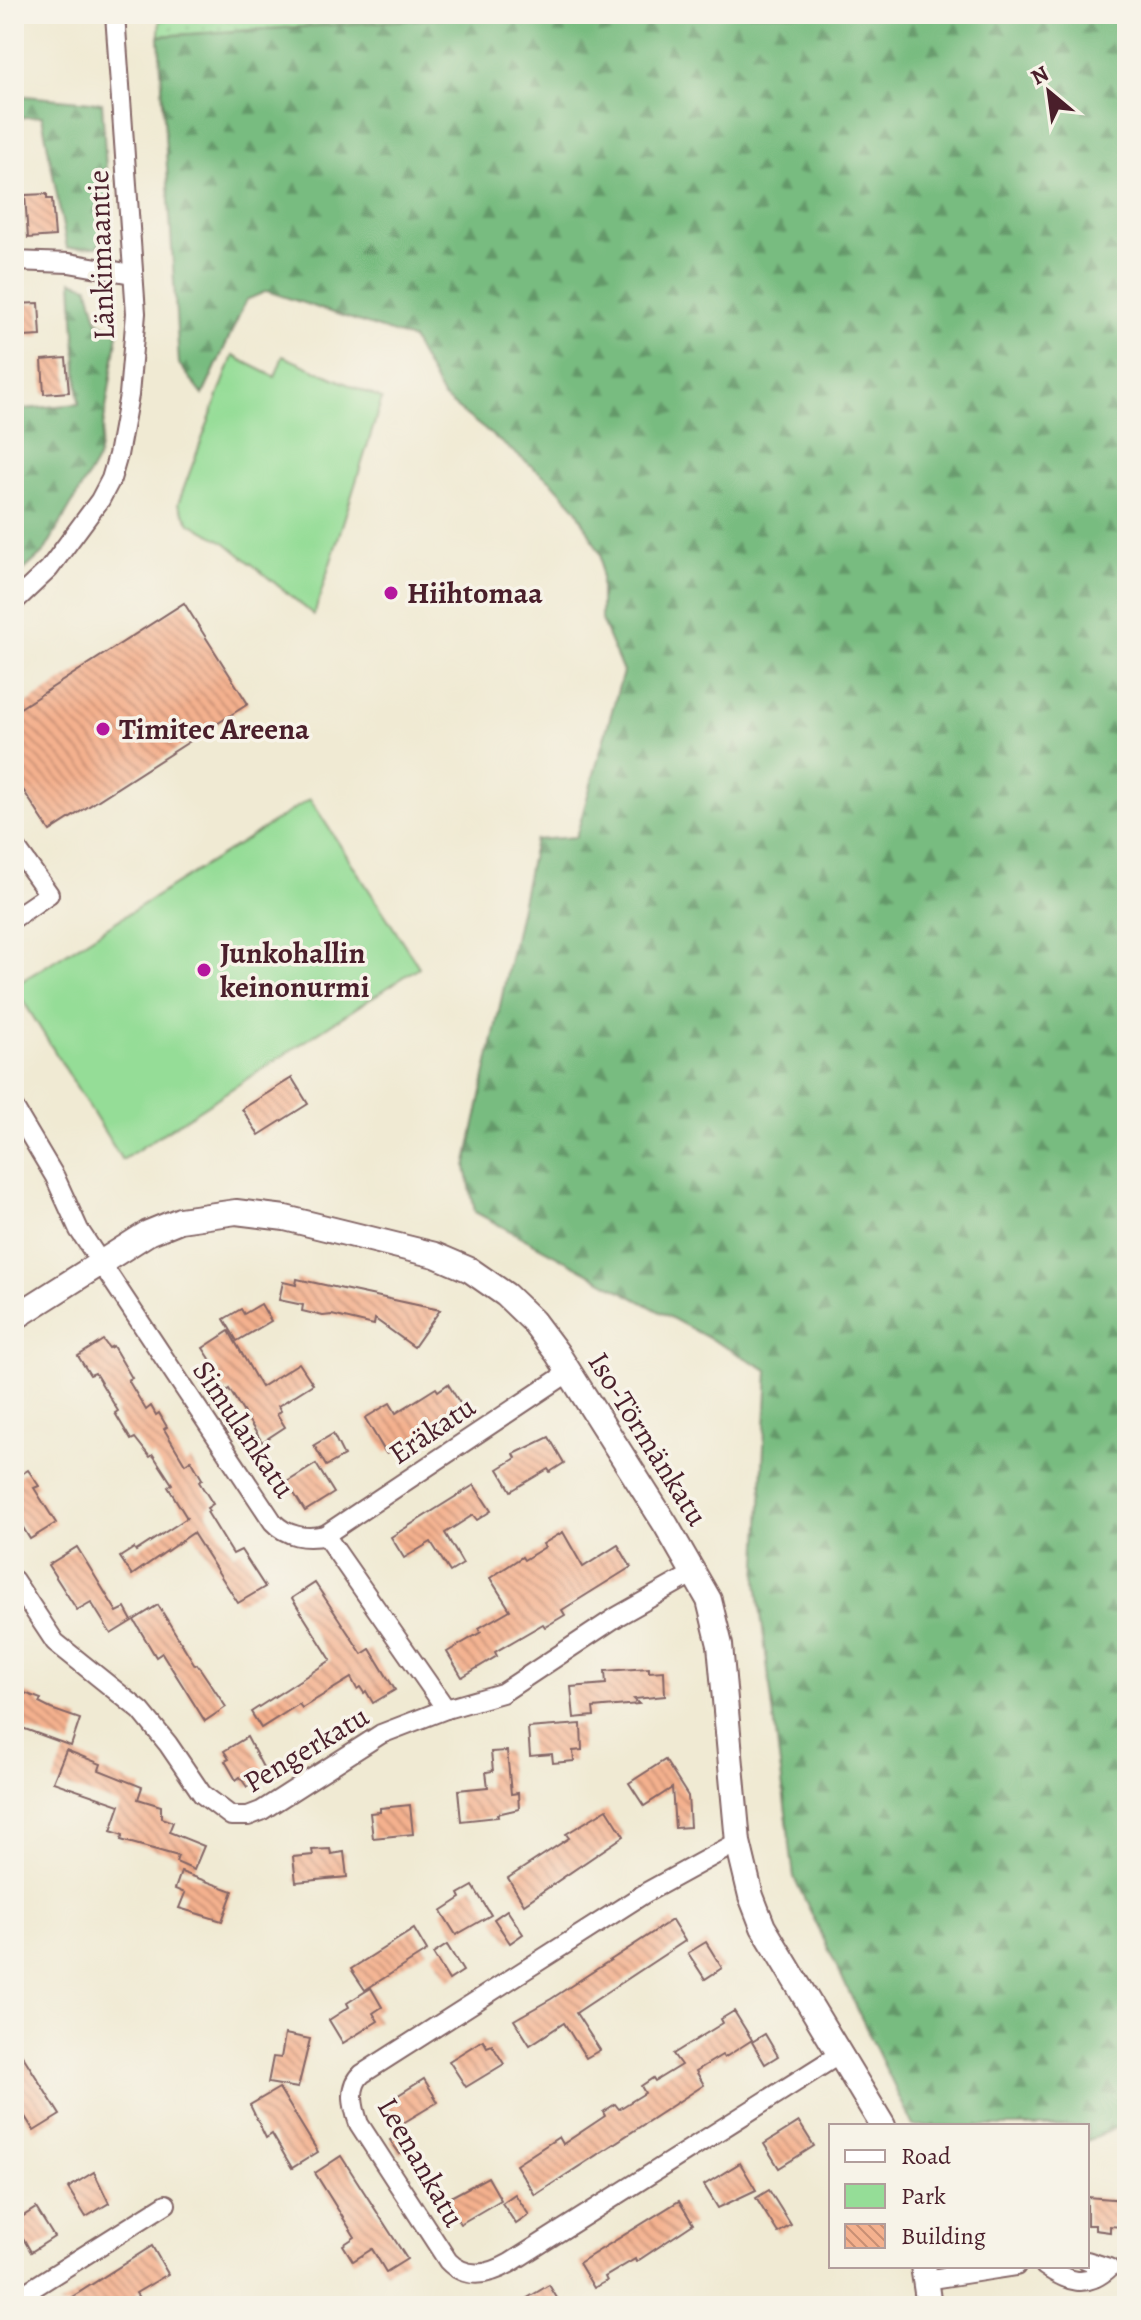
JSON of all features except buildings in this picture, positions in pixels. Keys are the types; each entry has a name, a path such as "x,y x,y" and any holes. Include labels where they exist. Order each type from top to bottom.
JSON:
{"street":[{"name":"Länkimaantie","path":"14,602 65,550 100,500 111,479 118,455 129,395 136,313 115,14"},
{"path":"14,261 69,263 132,274"},
{"path":"14,845 49,894 14,918"},
{"name":"Simulankatu","path":"14,1108 55,1177 79,1230 273,1522 287,1533 325,1535"},
{"name":"Iso-Törmänkatu","path":"14,1318 148,1233 180,1220 236,1212 285,1218 389,1241 435,1255 470,1270 506,1295 533,1321 569,1372 709,1600 720,1645 738,1842 751,1896 763,1927 882,2124"},
{"name":"Eräkatu","path":"325,1535 569,1372"},
{"path":"325,1535 446,1709"},
{"name":"Pengerkatu","path":"14,1580 55,1642 141,1711 202,1794 231,1816 248,1816 261,1811 381,1734 446,1709 502,1693 618,1616 694,1573"},
{"name":"Leenankatu","path":"738,1842 647,1892 362,2074 353,2091 359,2124 448,2261 467,2274 489,2273 510,2263 840,2054"},
{"path":"14,2300 166,2204"},
{"path":"1089,2261 1118,2268"},
{"path":"929,2306 924,2273 990,2268"},
{"path":"1048,2268 1063,2279 1084,2282 1118,2268"}],"green space":[{"path":"160,14 506,14 159,36"},
{"path":"506,14 1127,14 1127,2122 1089,2140 1089,2124 912,2124 794,1877 757,1582 768,1370 475,1212 466,1167 535,840 576,837 623,672 601,620 601,555 576,508 552,482 443,397 412,339 267,291 246,300 203,395 179,364 159,36"},
{"path":"14,95 102,103 110,235 97,247 67,248 42,116 14,118"},
{"path":"72,281 88,286 98,322 118,333 98,459 44,552 14,579 14,410 79,404"},
{"path":"233,356 275,377 283,356 382,399 314,615 226,543 190,523 178,504"},
{"path":"310,799 419,967 122,1160 14,986"}],"place":[{"name":"Hiihtomaa","path":"391,593"},
{"name":"Timitec Areena","path":"103,729"},
{"name":"Junkohallin keinonurmi","path":"204,970"}]}
